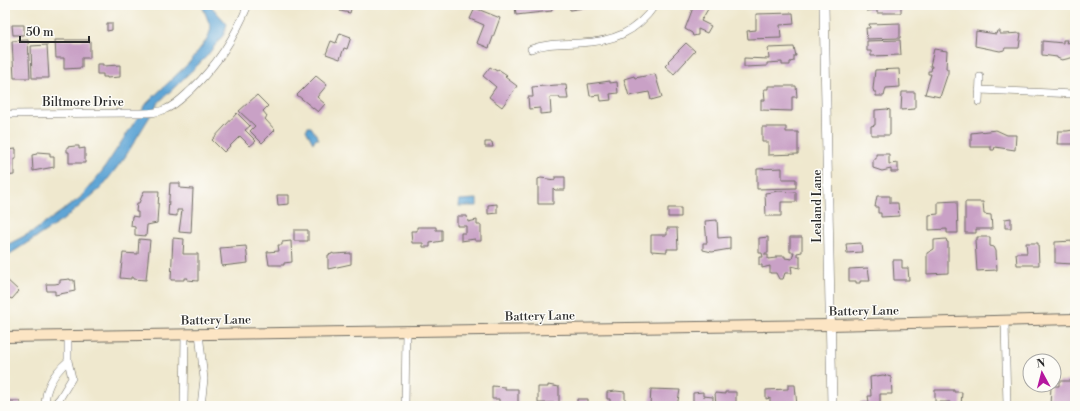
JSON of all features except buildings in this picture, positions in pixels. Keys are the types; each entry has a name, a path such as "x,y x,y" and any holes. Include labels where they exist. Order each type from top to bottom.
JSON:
{"main road":[{"name":"Battery Lane","path":"5,337 1075,320"}],"street":[{"name":"Biltmore Drive","path":"5,114 158,112 182,99 217,62 230,42 248,5"},
{"path":"531,49 543,44 591,42 613,38 638,26 655,5"},
{"name":"Lealand Lane","path":"824,5 832,406"},
{"path":"979,102 980,77"},
{"path":"979,90 1075,94"},
{"path":"1005,322 1007,406"},
{"path":"405,406 406,330"},
{"path":"184,406 183,378 185,334"},
{"path":"199,334 204,372 201,406"},
{"path":"53,406 60,398 72,378 68,361 68,336"},
{"path":"45,406 48,386 58,370 68,361"}],"water":[{"path":"202,5 210,5 227,24 224,34 206,57 158,103 125,157 101,188 63,220 5,257 5,246 34,231 80,198 103,170 147,103 189,63 208,38 211,28"},
{"path":"308,127 311,127 319,139 315,139 313,143 306,130"},
{"path":"477,199 477,206 459,206 459,200"}]}
